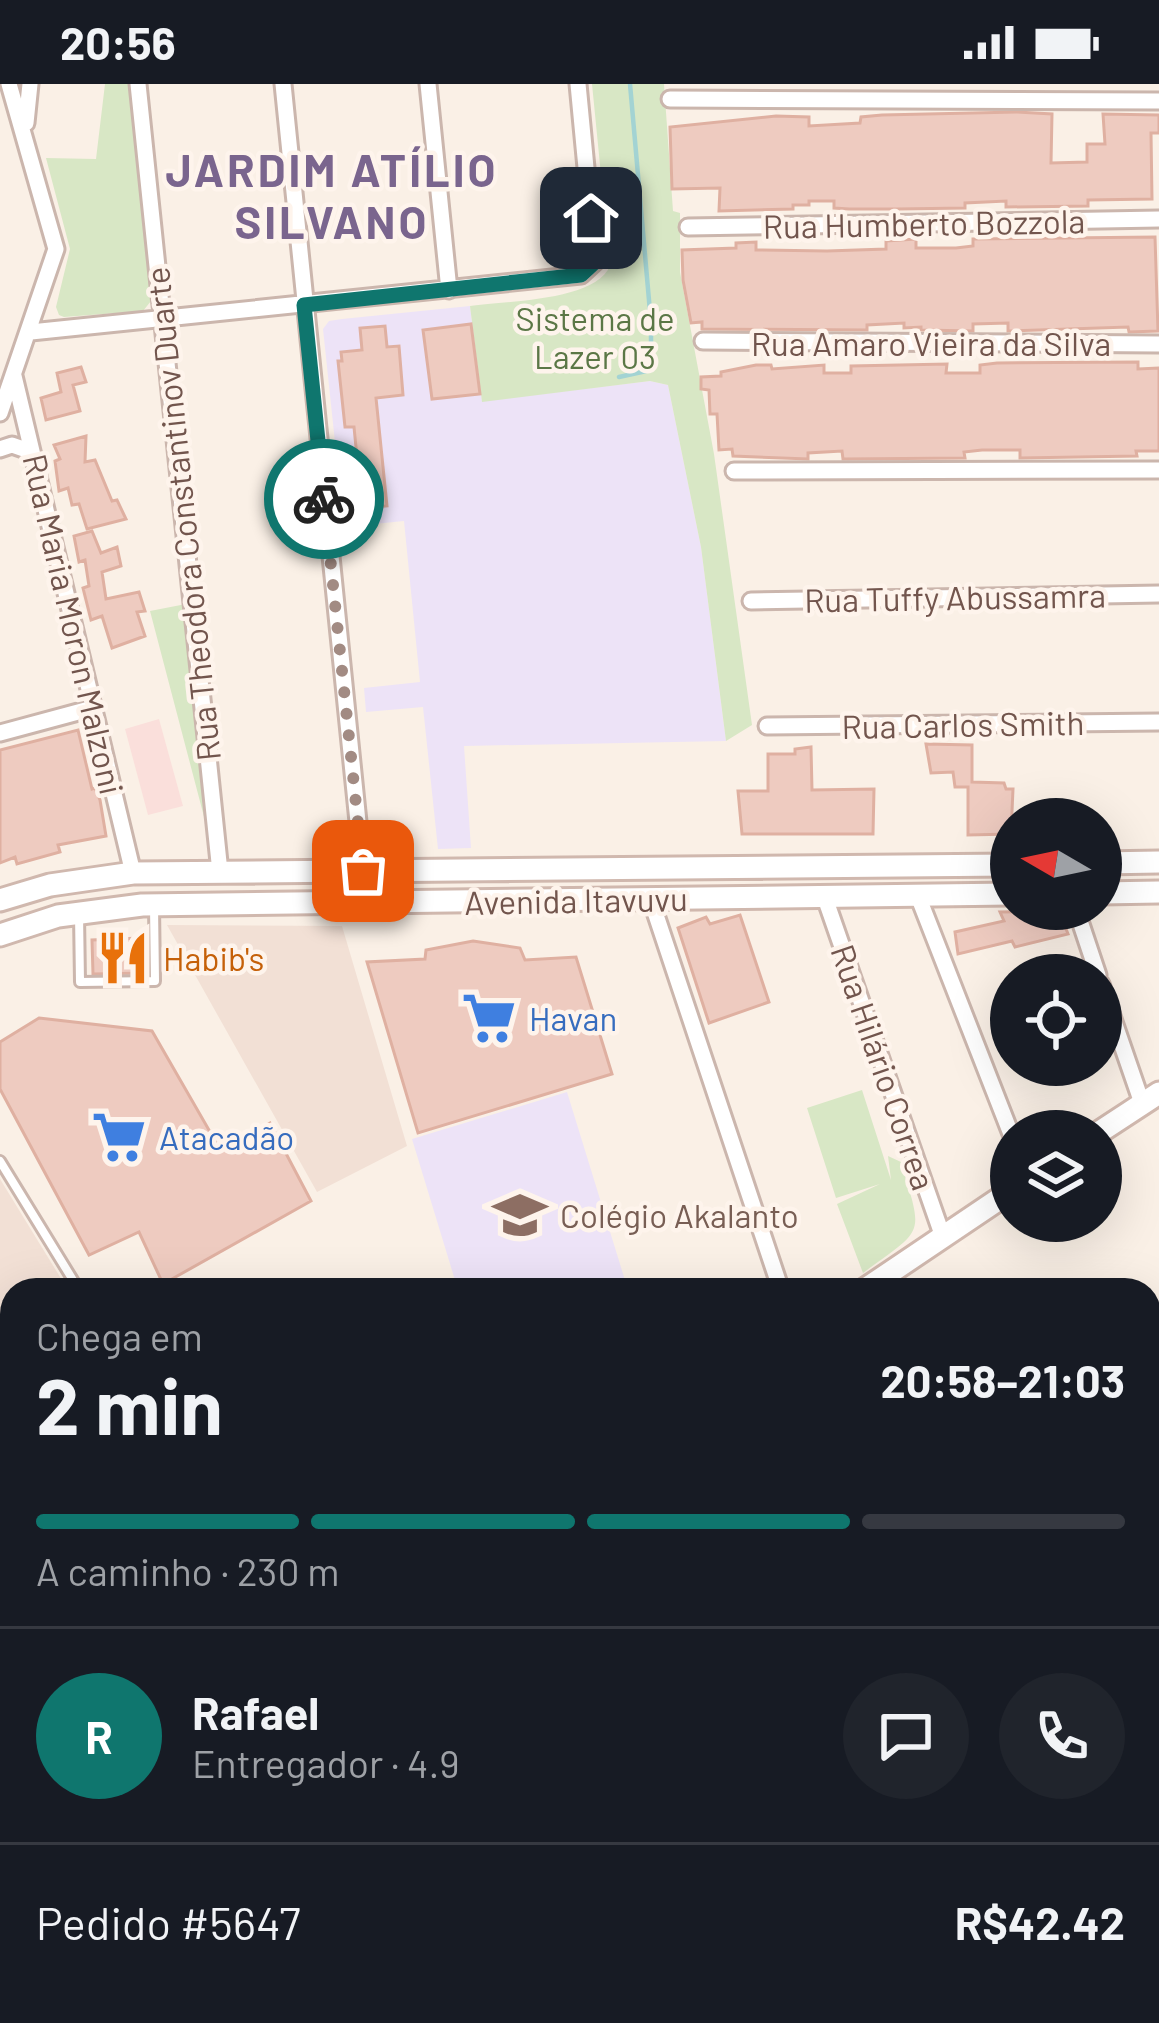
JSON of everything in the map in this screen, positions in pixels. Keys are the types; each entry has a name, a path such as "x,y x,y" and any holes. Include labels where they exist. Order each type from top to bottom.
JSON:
{"main road":[{"path":"1122,863 1159,862"},
{"name":"Avenida Itavuvu","path":"0,900 50,885 133,873 990,865"},
{"path":"825,898 838,883 878,867"},
{"path":"332,903 356,891 363,871"},
{"path":"133,873 140,892 154,905"},
{"path":"1122,893 1159,892"},
{"name":"Avenida Itavuvu","path":"0,935 79,914 154,905 990,894"},
{"path":"1122,1117 1150,1098"},
{"path":"882,1278 990,1205"}],"street":[{"path":"0,413 56,249 9,84"},
{"path":"25,131 30,84"},
{"name":"Rua Theodora Constantinov Duarte","path":"138,84 220,872"},
{"path":"283,84 363,871"},
{"path":"428,84 449,290"},
{"path":"31,332 581,275 595,262 578,84"},
{"path":"670,99 1089,92 1159,101"},
{"name":"Rua Humberto Bozzola","path":"688,226 1159,218"},
{"name":"Rua Amaro Vieira da Silva","path":"703,341 1159,344"},
{"name":"Rua Maria Moron Malzoni","path":"14,376 133,873"},
{"path":"0,449 11,445 32,452"},
{"path":"734,471 1159,470"},
{"name":"Rua Tuffy Abussamra","path":"751,601 1159,593"},
{"path":"0,733 94,708"},
{"name":"Rua Carlos Smith","path":"767,726 1159,722"},
{"path":"919,896 1002,1110"},
{"name":"Rua Hilário Correa","path":"825,898 943,1237"},
{"path":"651,899 777,1278"},
{"path":"1122,1033 1150,1098"}],"lane":[{"path":"79,914 80,982 155,981 154,905"},
{"path":"0,1161 72,1278"}],"shaded area":[{"path":"470,306 482,401 650,381 668,385 701,547 726,741 464,746 471,848 438,849 423,707 366,712 364,688 420,682 404,521 344,527 323,329 329,321"},
{"path":"159,719 183,806 148,815 125,729"},
{"path":"167,925 342,926 407,1146 317,1192"},
{"name":"Colégio Akalanto","path":"567,1092 624,1278 454,1278 412,1139"},
{"path":"0,1179 61,1278 0,1278"}],"green space":[{"path":"105,84 131,84 151,301 143,311 64,317 56,307 70,249 46,158 96,159"},
{"name":"Sistema de Lazer 03","path":"592,84 664,84 673,211 680,213 680,272 714,454 752,725 726,741 701,547 668,385 650,381 482,402 470,306 569,293 601,278 610,266"},
{"path":"186,604 213,851 150,611"},
{"path":"862,1090 891,1180 888,1156 901,1162 915,1218 909,1237 863,1273 837,1204 880,1184 836,1198 807,1108"}],"building":[{"path":"1052,114 1051,163 1087,162 1087,144 1105,144 1103,114 1159,115 1159,133 1151,133 1152,199 1088,200 1088,206 1006,207 1006,201 965,203 965,208 897,209 834,208 834,201 809,201 793,209 719,211 720,188 672,189 670,127 776,116 809,117 809,126 860,123 861,117 882,115"},
{"path":"1155,237 1158,331 1129,332 1128,327 1008,331 1008,323 973,324 973,331 921,330 904,328 904,323 867,325 867,330 702,329 702,322 691,323 683,280 682,250 736,248 736,243 756,242 756,250 827,251 886,249 886,241 916,239 916,248 956,248 973,246 973,239"},
{"path":"471,324 480,394 432,399 423,330"},
{"path":"385,326 387,347 399,346 403,395 376,398 387,506 362,508 354,427 345,427 338,361 342,361 341,352 362,350 360,328"},
{"path":"1138,362 1138,369 1159,368 1159,451 1136,451 1137,456 1020,458 1020,450 982,450 964,452 965,458 843,459 842,451 808,453 808,459 733,456 732,449 719,450 717,414 710,414 709,390 701,389 701,377 756,365 771,365 772,369 824,365 824,373 851,373 851,366 947,364 946,373 980,373 980,365 997,363"},
{"path":"81,367 86,382 73,385 80,411 46,420 41,398 61,392 57,373"},
{"path":"86,436 85,462 95,460 112,501 117,500 126,519 87,529 68,488 59,491 55,461 60,459 54,445"},
{"path":"92,531 101,553 117,547 121,566 102,572 106,599 139,592 145,611 137,612 145,636 112,648 102,616 91,620 83,588 89,586 85,560 79,562 74,536"},
{"path":"78,730 106,836 58,845 60,852 17,864 15,857 0,863 0,750"},
{"path":"926,744 972,745 972,782 1004,783 1006,789 1013,789 1013,798 990,798 990,834 968,835 968,787 955,787 953,772 931,773"},
{"path":"811,747 812,790 874,789 873,834 742,834 738,791 768,791 768,754 795,754 795,749"},
{"path":"740,915 769,1002 709,1023 678,928 706,917 710,924"},
{"path":"990,924 990,930 1066,930 1068,934 958,954 955,932"},
{"name":"Habib's","path":"92,940 146,940 147,973 93,974"},
{"name":"Havan","path":"473,941 520,948 525,960 576,957 612,1074 418,1133 367,962 425,959 426,950"},
{"name":"Atacadão","path":"39,1018 152,1031 221,1151 270,1123 311,1201 174,1278 160,1278 139,1232 89,1255 0,1089 0,1042"}],"waterway":[{"path":"619,377 651,370 630,84"}],"way so far":[{"path":"324,499 363,871"}],"place":[{"name":"Habib's","path":"123,958"},
{"name":"Havan","path":"489,1018"},
{"name":"Atacadão","path":"119,1137"},
{"name":"Colégio Akalanto","path":"520,1215"}],"district":[{"name":"JARDIM ATÍLIO SILVANO","path":"332,195"}],"route":[{"path":"324,499 304,305 581,275 595,262 591,218"}]}
